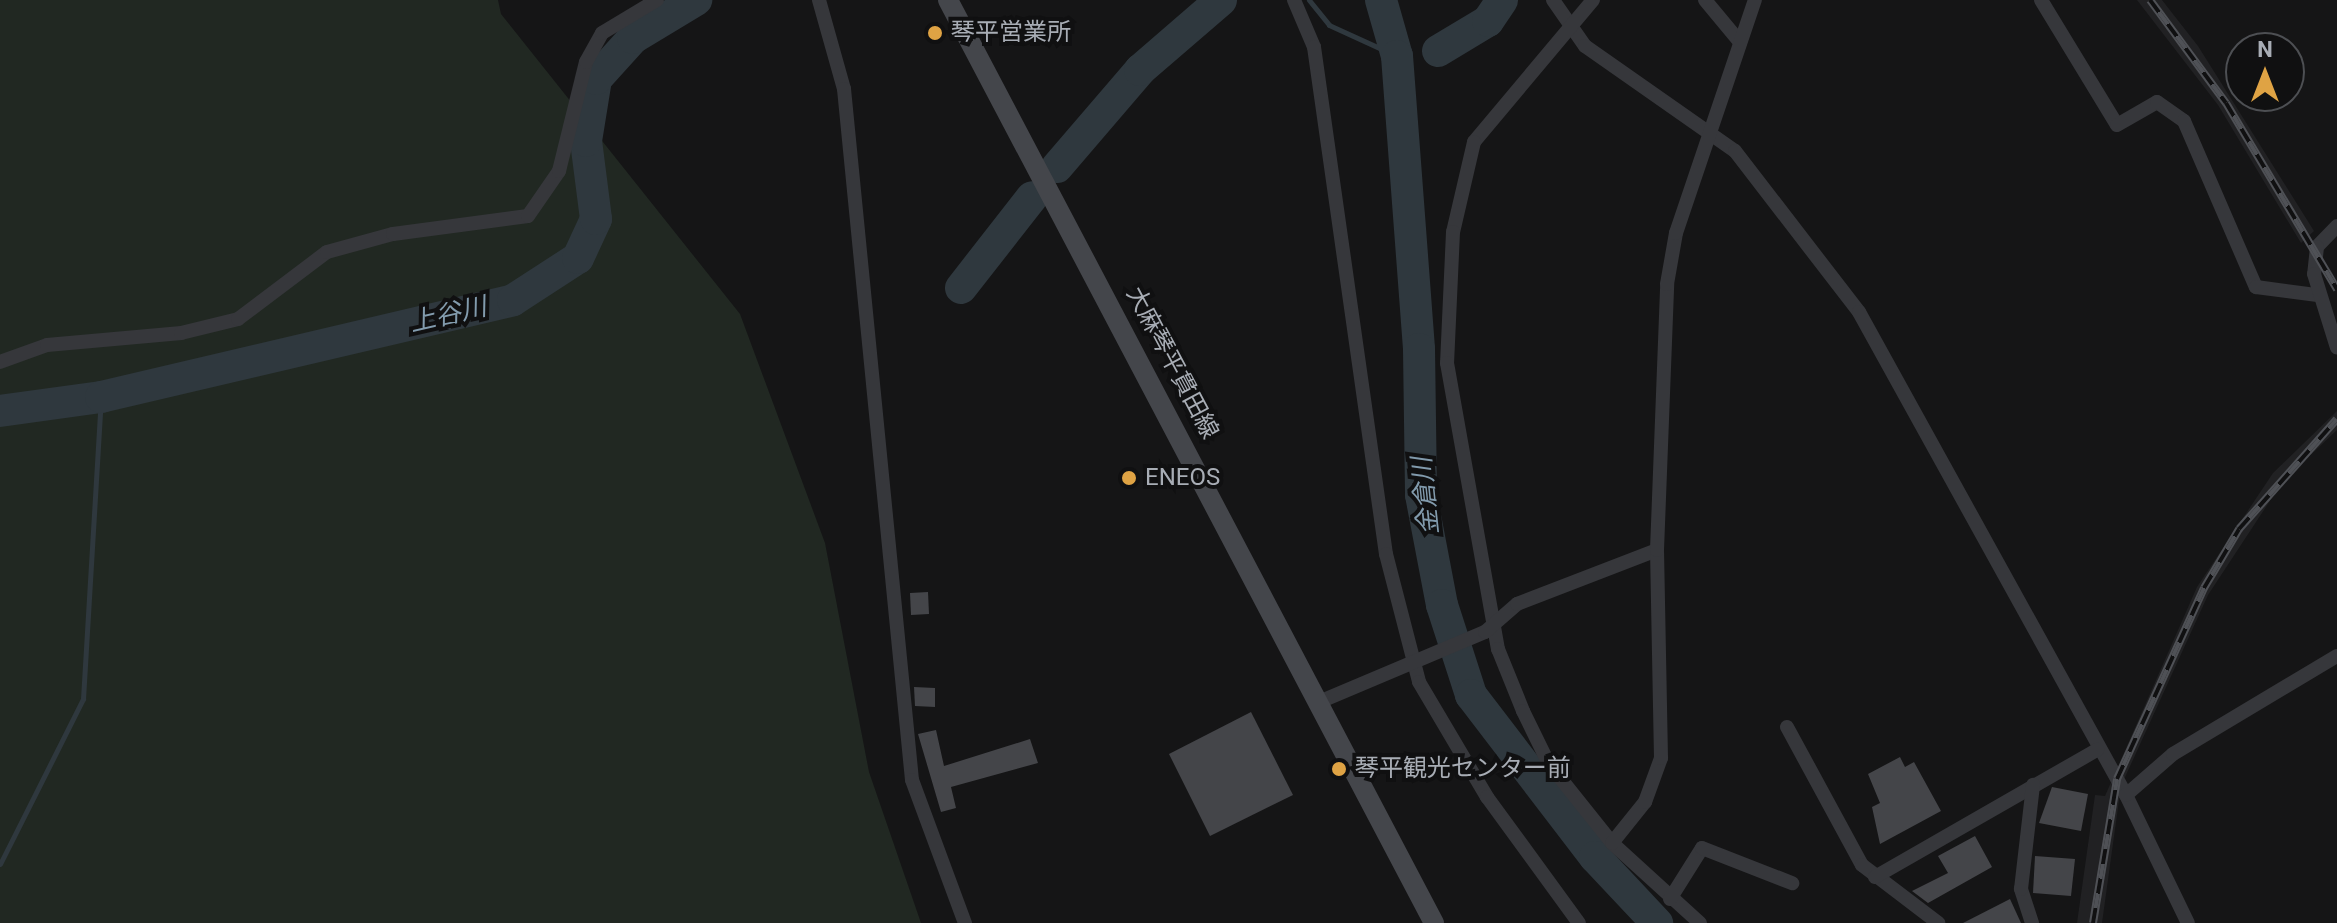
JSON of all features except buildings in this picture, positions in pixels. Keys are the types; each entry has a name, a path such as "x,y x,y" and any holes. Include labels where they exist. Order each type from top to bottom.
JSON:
{"main road":[{"name":"大麻琴平貫田線","path":"948,0 1434,923"}],"street":[{"path":"0,362 47,345 181,333 238,319 327,252 393,234 528,216 559,171 586,62 602,33 657,0"},
{"path":"819,0 844,89 912,780 965,923"},
{"path":"1294,0 1314,47 1386,554 1418,660 1487,797 1579,923"},
{"path":"1553,0 1585,46 1735,151 1859,312 2097,750 2126,795 2188,923"},
{"path":"1593,0 1569,22 1474,142 1453,232 1447,363 1490,629 1549,764 1612,843 1670,899 1700,923"},
{"path":"1705,0 1739,41"},
{"path":"1612,843 1645,802 1661,758 1657,550 1667,284 1709,131 1755,0"},
{"path":"2041,0 2117,125 2157,102 2184,121 2256,287 2317,295"},
{"path":"2337,226 2317,247 2317,295 2337,348"},
{"path":"1319,702 1490,629 1517,604 1657,550"},
{"path":"2126,795 2173,754 2337,656"},
{"path":"1787,727 1875,877 1938,923"},
{"path":"1875,877 2097,750"},
{"path":"2032,923 2021,889 2033,785"},
{"path":"1670,899 1702,848 1792,883"}],"shaded area":[{"path":"0,0 498,0 501,14 740,314 825,543 869,772 921,923 0,923"},
{"path":"2137,0 2162,0 2198,46 2225,89 2225,112 2239,112 2314,231 2301,243 2218,105"},
{"path":"2337,411 2337,430 2283,481 2208,595 2121,786 2102,923 2077,923 2095,795 2105,796 2197,587 2273,473"}],"waterway":[{"name":"上谷川","path":"0,411 101,397 513,300 578,258 596,219 586,141 596,79 633,38 696,0"},
{"path":"1057,167 1140,70 1221,0"},
{"path":"1309,0 1329,25 1397,56"},
{"name":"金倉川","path":"1381,0 1397,56 1419,349 1421,495 1442,605 1471,695 1595,857 1657,923"},
{"path":"1438,51 1488,21 1502,0"},
{"path":"961,288 1032,197"},
{"path":"0,864 83,699 101,397"}],"railway":[{"path":"2150,0 2226,103 2337,289"},
{"path":"2093,923 2117,779 2204,588 2239,529 2337,419"}],"place":[{"name":"琴平営業所","path":"935,33"},
{"name":"ENEOS","path":"1129,478"},
{"name":"琴平観光センター前","path":"1339,769"}]}
